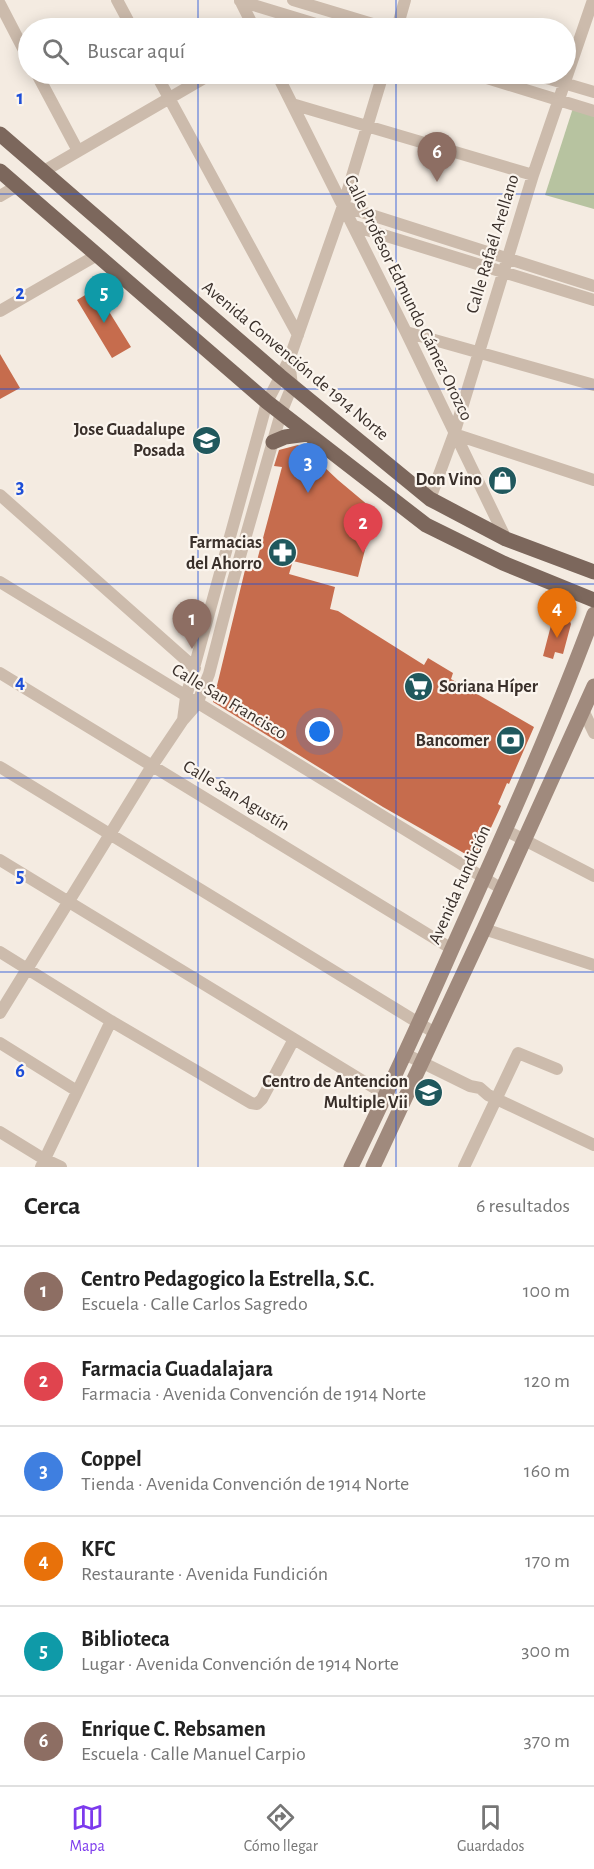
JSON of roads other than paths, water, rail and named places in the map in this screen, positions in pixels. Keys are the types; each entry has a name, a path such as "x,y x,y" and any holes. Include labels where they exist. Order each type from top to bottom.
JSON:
{"main road":[{"name":"Avenida Convención de 1914 Norte","path":"0,134 280,376 430,499 506,539 594,572"},
{"path":"0,171 267,402 426,525 503,563 594,600"},
{"path":"273,442 285,437 307,434"}],"street":[{"path":"117,0 127,18"},
{"path":"240,0 249,18"},
{"path":"240,0 297,18"},
{"path":"293,0 353,18"},
{"path":"400,18 405,0"},
{"name":"Calle Rafaél Arellano","path":"576,51 592,1"},
{"path":"0,2 18,38"},
{"path":"42,84 78,151"},
{"path":"161,84 298,335"},
{"path":"44,171 194,84"},
{"name":"Calle Profesor Edmundo Gámez Orozco","path":"282,84 354,226 506,539"},
{"path":"183,720 186,697 267,402 289,360 344,206 380,84"},
{"path":"507,84 594,111"},
{"name":"Calle Rafaél Arellano","path":"430,499 454,434 533,175 566,84"},
{"path":"569,84 594,92"},
{"path":"292,104 533,175"},
{"path":"0,196 17,186"},
{"path":"344,206 594,286"},
{"path":"354,226 594,300"},
{"path":"0,311 97,255"},
{"path":"406,332 594,385"},
{"path":"0,1013 152,766 183,720 197,705 209,674 281,413 292,386 289,360"},
{"path":"454,434 594,480"},
{"path":"0,495 195,668"},
{"path":"218,576 233,581"},
{"name":"Calle San Francisco","path":"0,582 197,705 502,889"},
{"name":"Avenida Fundición","path":"351,1167 420,1023 484,879 553,719 594,614"},
{"name":"Calle San Agustín","path":"0,674 452,949"},
{"path":"373,1167 594,687"},
{"path":"583,710 594,733"},
{"path":"551,782 553,759 561,737 561,729 553,719"},
{"path":"0,767 435,1033"},
{"path":"505,830 594,876"},
{"path":"0,860 386,1095"},
{"path":"484,929 594,965"},
{"path":"0,952 111,1021 251,1103 257,1104 262,1100 294,1039"},
{"path":"42,1163 111,1021"},
{"path":"0,1043 77,1091"},
{"path":"464,1167 493,1097 518,1053 557,1069"},
{"path":"405,1054 470,1086 480,1088 493,1097 594,1145"},
{"path":"0,1132 42,1163 61,1167"}],"place":[{"name":"Enrique C. Rebsamen","path":"437,182"},
{"name":"Biblioteca","path":"104,323"},
{"name":"Jose Guadalupe Posada","path":"206,440"},
{"name":"Don Vino","path":"503,480"},
{"name":"Coppel","path":"308,493"},
{"name":"Farmacias del Ahorro","path":"283,553"},
{"name":"Farmacia Guadalajara","path":"363,553"},
{"name":"KFC","path":"557,638"},
{"name":"Centro Pedagogico la Estrella, S.C.","path":"192,649"},
{"name":"Soriana Híper","path":"418,687"},
{"name":"Bancomer","path":"510,741"},
{"name":"Centro de Antencion Multiple Vii","path":"429,1092"}]}
